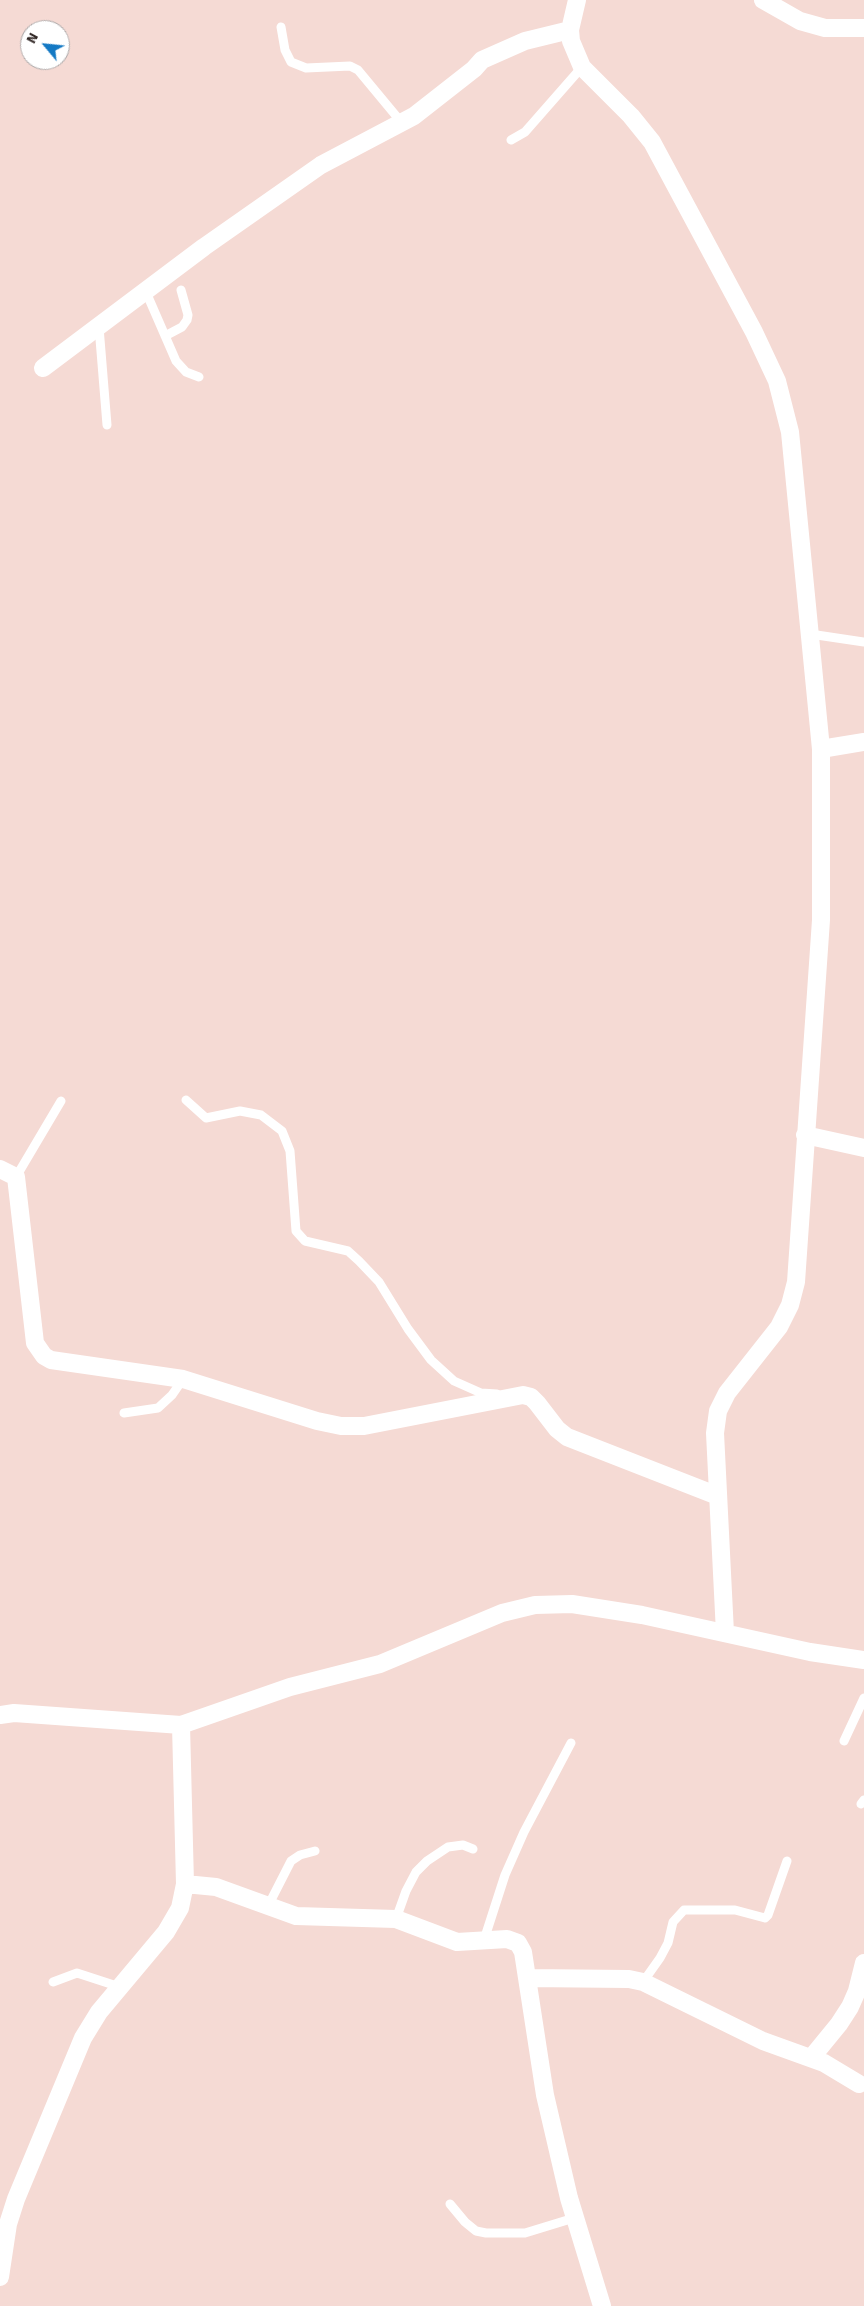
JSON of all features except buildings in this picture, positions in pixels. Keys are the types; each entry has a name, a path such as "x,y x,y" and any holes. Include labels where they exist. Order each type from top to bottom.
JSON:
{"street":[{"path":"578,0 570,30 571,41 582,68 631,116 652,142 754,332 777,381 790,432 821,749 821,920 794,1290 790,1305 779,1327 727,1393 718,1411 715,1433 725,1633"},
{"path":"763,0 800,21 825,28 864,28"},
{"path":"43,368 204,247 321,165 414,116 474,69 482,60 525,41 570,30"},
{"path":"821,749 864,742"},
{"path":"805,1135 864,1148"},
{"path":"8,1173 35,1343 38,1350 51,1360 183,1378 317,1421 341,1426 364,1426 522,1396 531,1397 557,1430 567,1436 718,1496"},
{"path":"0,1715 14,1713 182,1725 290,1687 380,1664 502,1613 534,1605 572,1604 642,1614 810,1652 864,1660"},
{"path":"0,2272 8,2224 16,2199 82,2038 99,2012 166,1932 180,1908 185,1884 182,1725"},
{"path":"185,1884 216,1887 296,1916 396,1919 457,1942 507,1939 518,1943 523,1952 545,2095 574,2218 602,2306"},
{"path":"812,2057 850,2007 864,1964"},
{"path":"527,1978 629,1980 643,1982 763,2040 812,2057 859,2084"}],"lane":[{"path":"281,27 285,50 291,62 306,68 350,66 358,70 402,123"},
{"path":"511,140 525,132 582,68"},
{"path":"165,336 185,325 188,315 180,290"},
{"path":"146,292 176,361 186,372 199,377"},
{"path":"99,326 107,425"},
{"path":"810,634 864,642"},
{"path":"186,1100 206,1118 240,1111 262,1115 282,1131 290,1151 296,1231 305,1241 348,1251 379,1282 408,1329 431,1360 454,1382 480,1393 522,1396"},
{"path":"8,1173 61,1101"},
{"path":"124,1413 158,1408 172,1395 183,1378"},
{"path":"844,1741 864,1698"},
{"path":"484,1940 505,1875 524,1832 571,1742"},
{"path":"396,1919 406,1890 416,1872 427,1861 448,1847 463,1845 473,1849"},
{"path":"268,1906 291,1861 300,1855 315,1851"},
{"path":"643,1982 668,1943 673,1922 684,1910 735,1910 765,1918 768,1915 787,1861"},
{"path":"53,1982 77,1973 120,1987"},
{"path":"450,2204 465,2222 476,2231 486,2233 525,2233 574,2218"}]}
